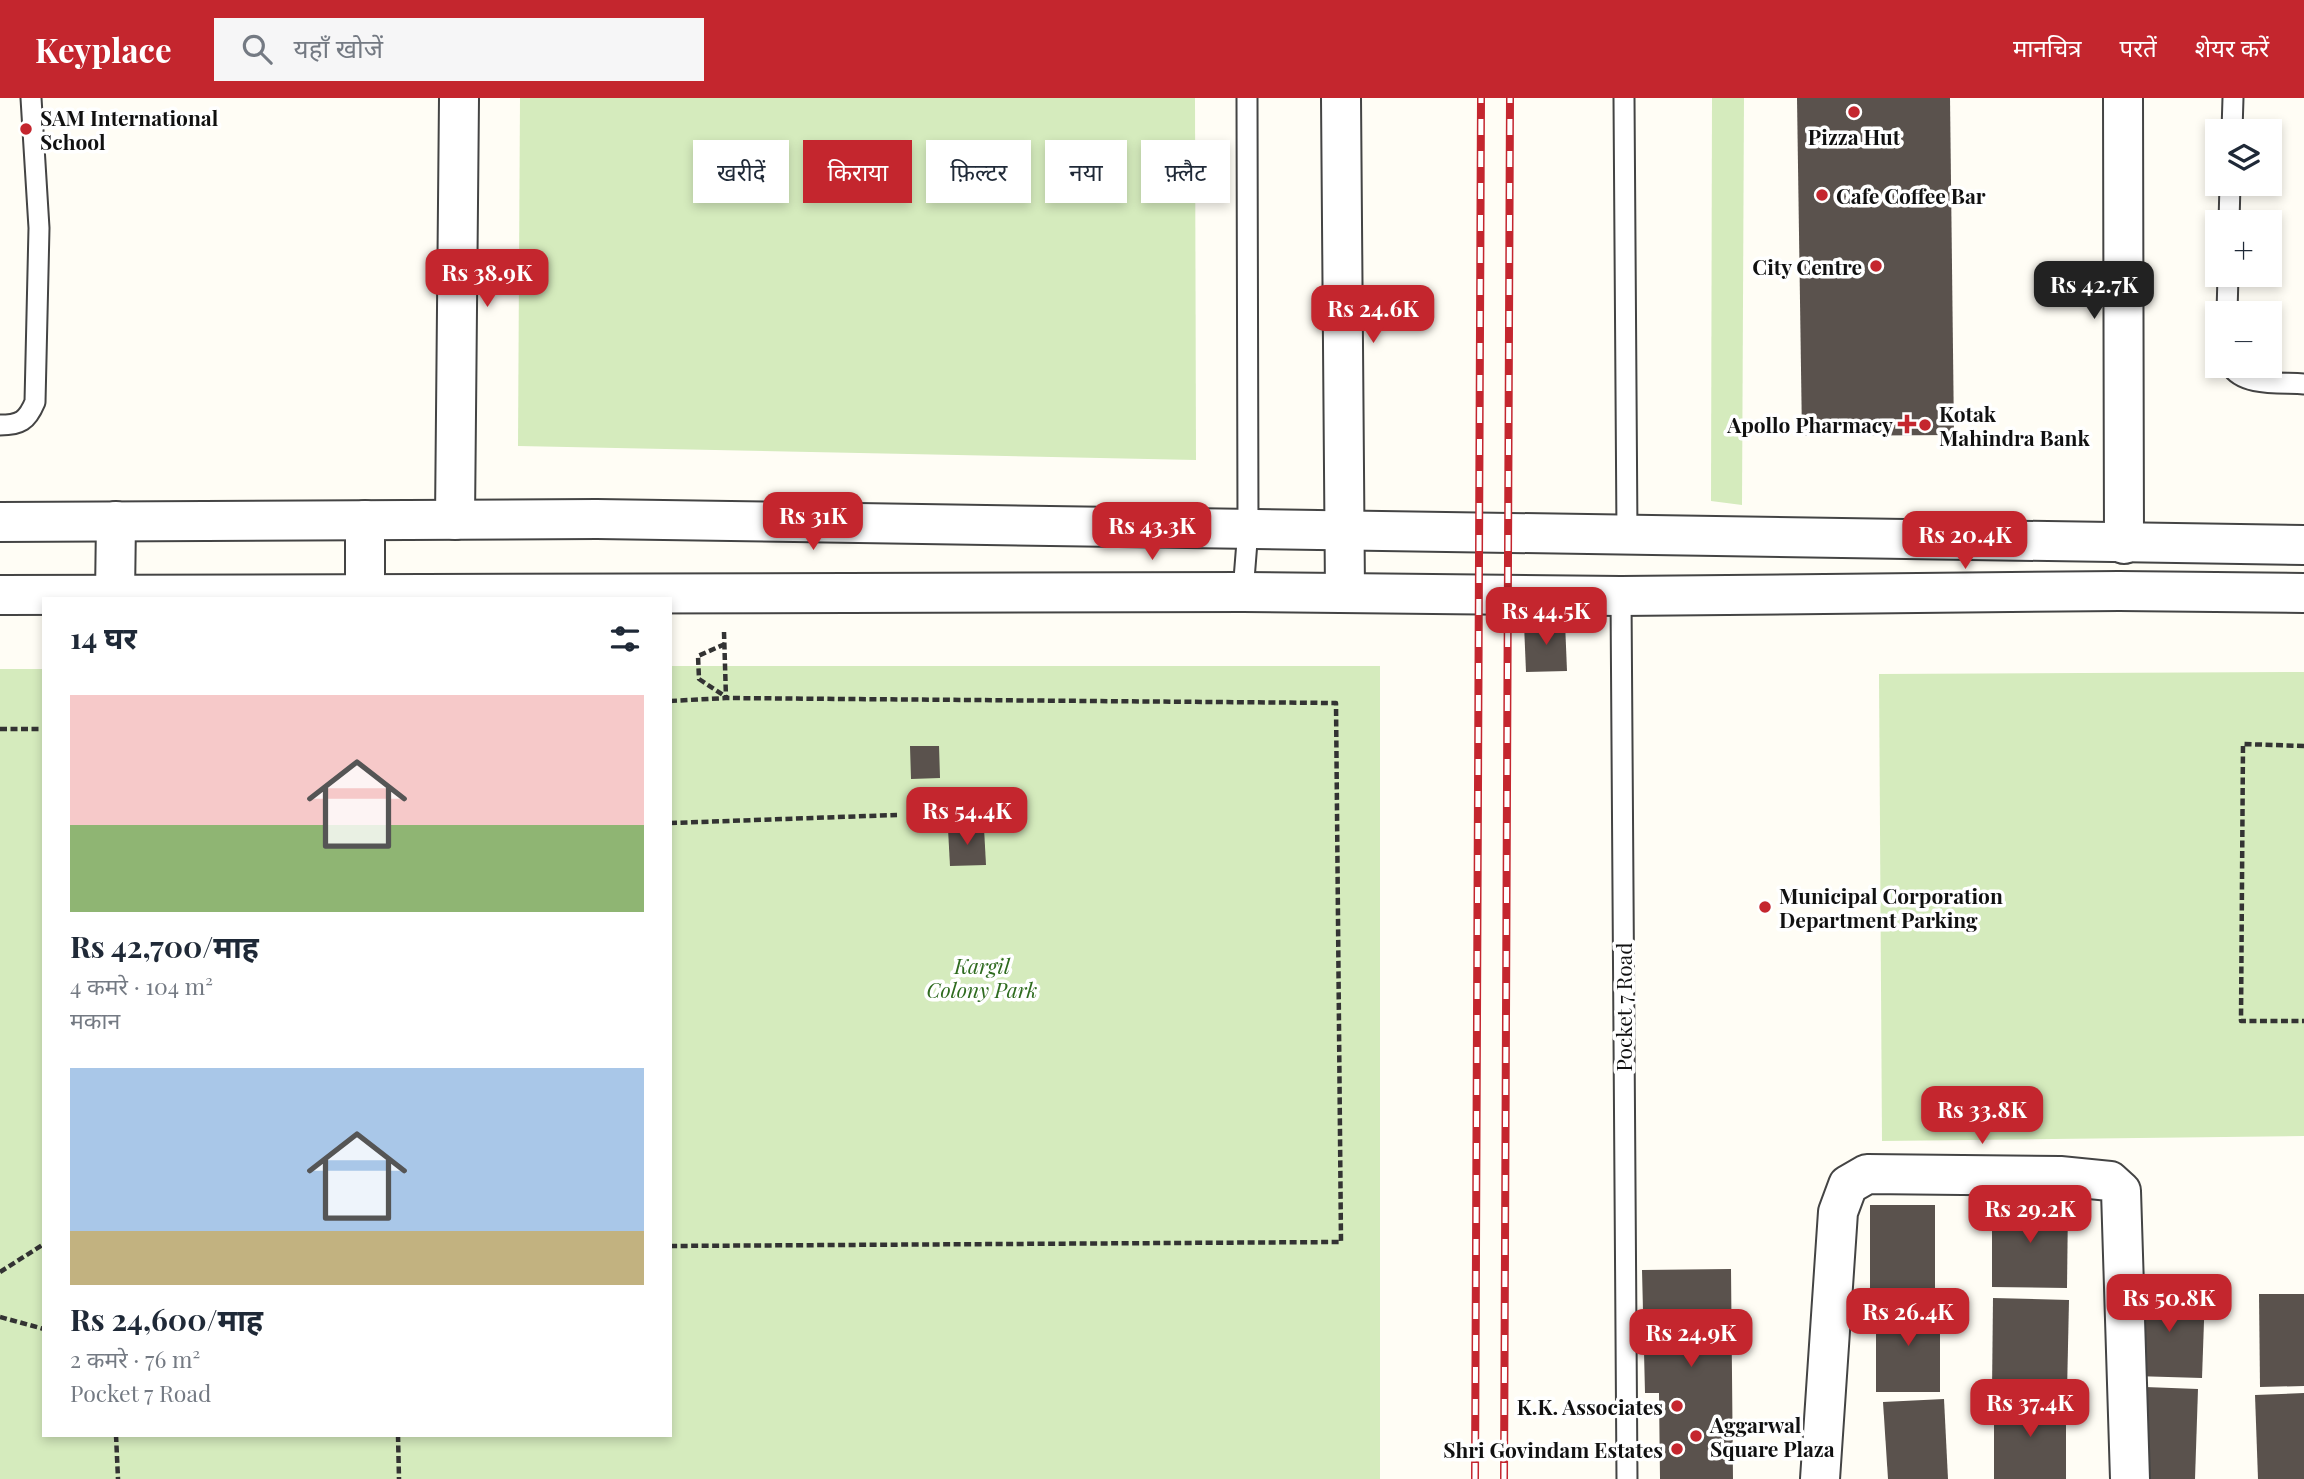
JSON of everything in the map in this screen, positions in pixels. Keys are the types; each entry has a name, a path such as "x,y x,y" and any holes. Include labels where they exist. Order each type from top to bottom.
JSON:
{"street":[{"path":"456,520 459,98"},
{"path":"1341,98 1345,592"},
{"path":"2123,98 2124,544"},
{"path":"365,520 365,594"},
{"path":"0,522 456,520 2304,545"},
{"path":"115,595 117,521"},
{"name":"Pocket 7 Road","path":"1621,596 1626,535"},
{"path":"0,595 1345,592 1621,596 2119,591 2304,593"},
{"path":"1820,1479 1839,1213 1847,1185 1867,1174 2060,1176 2110,1181 2121,1191 2130,1479"}],"lane":[{"path":"0,425 17,425 28,418 35,402 39,228 31,98"},
{"path":"1243,592 1248,529 1247,98"},
{"path":"1624,98 1626,535"},
{"path":"2232,119 2233,98"},
{"path":"2249,378 2304,384"},
{"name":"Pocket 7 Road","path":"1621,596 1627,1479"}],"path":[{"path":"723,592 726,698"},
{"path":"725,644 698,656 699,678 726,698"},
{"path":"672,701 726,698 1336,703 1341,1242 672,1246"},
{"path":"0,729 42,729"},
{"path":"2304,746 2244,744 2241,1021 2304,1021"},
{"path":"672,823 897,815"},
{"path":"0,1272 42,1245"},
{"path":"0,1317 42,1328"},
{"path":"116,1437 118,1479"},
{"path":"398,1437 399,1479"}],"green space":[{"path":"520,98 1195,98 1195,140 1141,140 1141,203 1195,203 1196,460 518,446"},
{"path":"1712,98 1744,98 1742,505 1711,501"},
{"name":"Kargil Colony Park","path":"672,666 1380,666 1380,1479 0,1479 0,669 42,669 42,1437 672,1437"},
{"path":"2304,672 2304,1136 1882,1141 1879,674"}],"building":[{"name":"City Centre","path":"1797,98 1950,98 1954,435 1802,436"},
{"path":"1565,622 1567,671 1526,672 1524,624"},
{"path":"910,746 939,746 940,778 911,779"},
{"path":"984,828 986,865 950,866 948,829"},
{"path":"1992,1202 2068,1203 2067,1288 1992,1287"},
{"path":"1870,1205 1935,1205 1935,1292 1870,1292"},
{"path":"1731,1269 1733,1479 1660,1479 1659,1393 1645,1393 1642,1270"},
{"path":"2136,1290 2205,1293 2202,1378 2134,1376"},
{"path":"2259,1294 2304,1294 2304,1386 2260,1387"},
{"path":"1993,1298 2069,1300 2067,1392 1992,1391"},
{"path":"1876,1303 1940,1304 1940,1392 1876,1392"},
{"path":"2145,1387 2198,1389 2195,1479 2142,1479"},
{"path":"2304,1393 2304,1479 2258,1479 2255,1395"},
{"path":"1944,1399 1948,1479 1888,1479 1883,1402"},
{"path":"1994,1399 2066,1399 2066,1479 1994,1479"}],"railway":[{"path":"1475,1479 1481,98"},
{"path":"1504,1479 1510,98"}],"place":[{"name":"Pizza Hut","path":"1854,112"},
{"name":"SAM International School","path":"26,129"},
{"name":"Cafe Coffee Bar","path":"1822,195"},
{"name":"City Centre","path":"1876,266"},
{"name":"Apollo Pharmacy","path":"1907,424"},
{"name":"Kotak Mahindra Bank","path":"1925,425"},
{"name":"Municipal Corporation Department Parking","path":"1765,907"},
{"name":"K.K. Associates","path":"1677,1406"},
{"name":"Aggarwal Square Plaza","path":"1696,1436"},
{"name":"Shri Govindam Estates","path":"1677,1449"}]}
